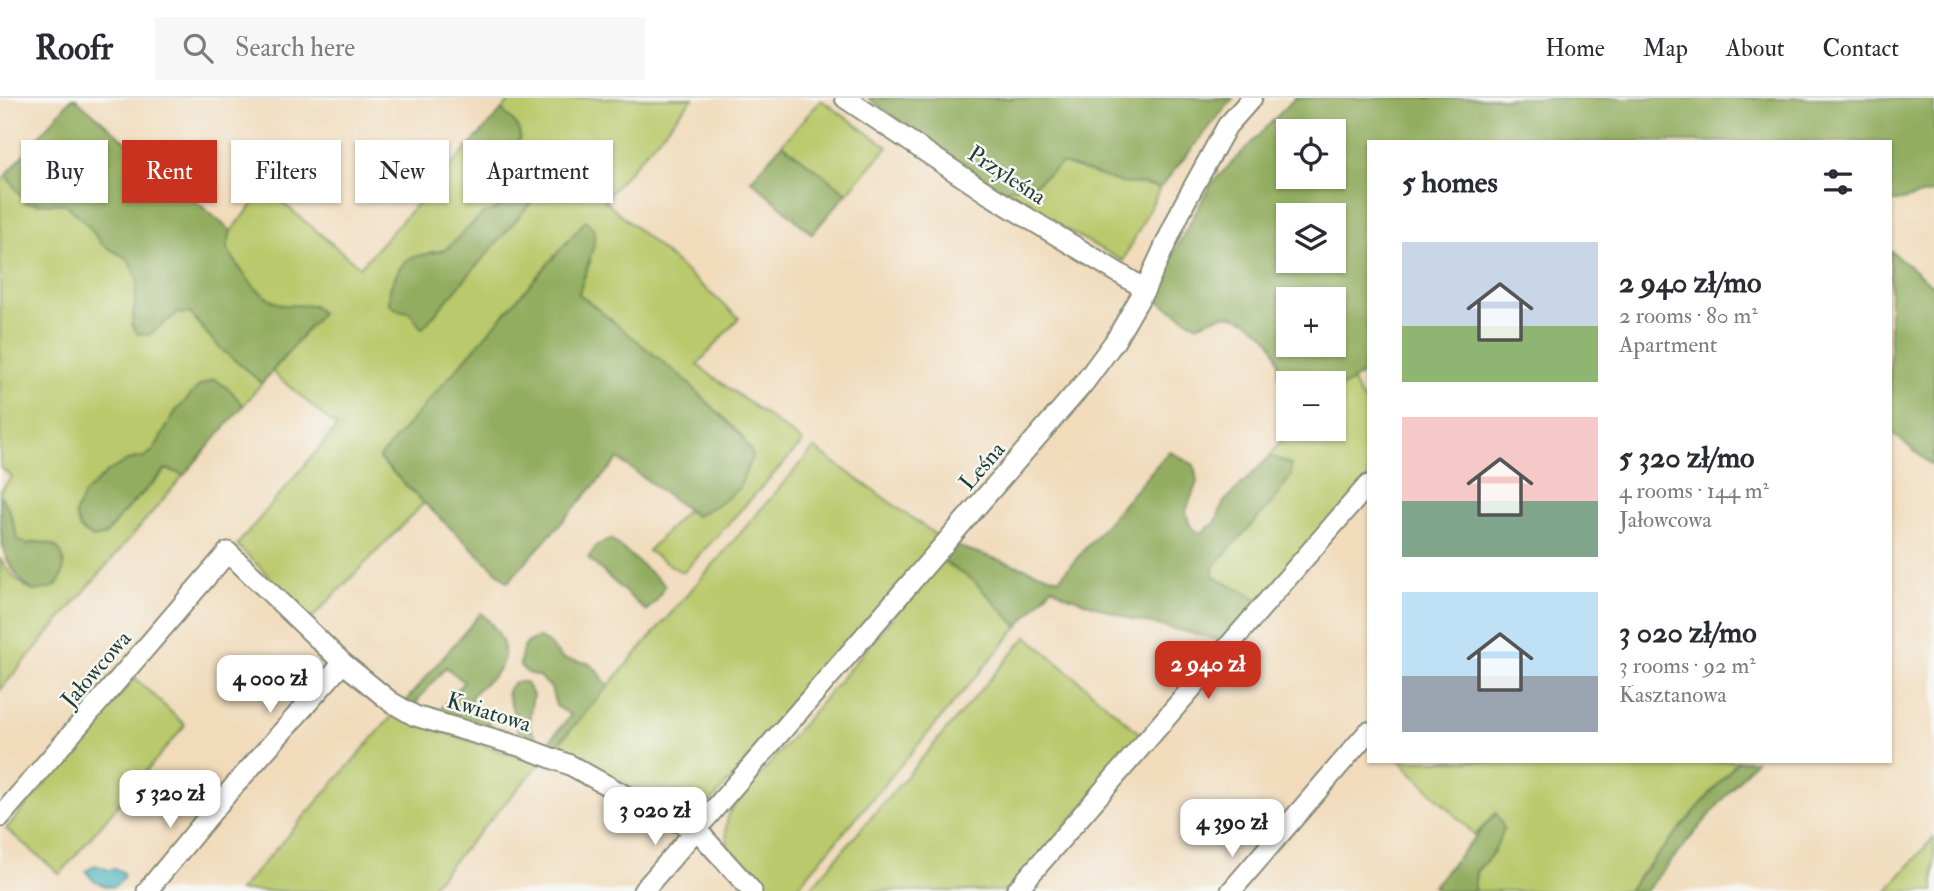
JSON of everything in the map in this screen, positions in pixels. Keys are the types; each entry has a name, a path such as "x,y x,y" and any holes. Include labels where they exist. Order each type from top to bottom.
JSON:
{"street":[{"name":"Przyleśna","path":"845,98 990,195 1145,289"},
{"name":"Leśna","path":"643,891 1076,393 1115,341 1145,289 1190,192 1227,126 1252,98"},
{"path":"1016,891 1367,486"},
{"name":"Kwiatowa","path":"228,552 343,663 391,702 415,716 522,747 570,765 657,813 697,830 752,891"},
{"name":"Jałowcowa","path":"0,817 228,552"},
{"path":"147,891 343,663"},
{"path":"1231,891 1367,733"}],"green space":[{"path":"72,98 75,98 124,140 122,140 122,203 198,203 231,231 227,248 249,280 263,294 284,305 313,305 321,313 262,383 221,349 191,314 177,313 149,335 138,334 132,325 138,280 128,259 103,245 84,221 65,204 26,203 108,203 108,140 36,140"},
{"path":"512,98 693,98 613,190 613,140 519,140 519,130 502,110"},
{"path":"868,98 1233,98 1160,188 1122,183 1062,163 1035,184 997,191"},
{"path":"1295,98 1934,98 1934,192 1892,202 1892,140 1367,140 1367,372 1346,385 1346,371 1279,371 1277,357 1346,357 1346,287 1276,287 1276,354 1263,333 1239,318 1222,316 1196,325 1150,296 1211,184"},
{"path":"821,100 888,147 847,193 782,144"},
{"path":"502,110 514,122 520,135 519,140 474,140"},
{"path":"782,144 847,193 812,234 751,180"},
{"path":"463,153 463,203 505,203 483,214 445,250 431,252 398,310 409,312 515,203 607,203 739,318 697,365 803,442 683,573 648,551 687,510 696,516 741,435 684,379 578,294 591,260 379,459 424,503 310,620 278,594 281,588 237,545 337,427 272,372 321,313 313,305 279,304 255,288 226,248 231,231 254,203 283,203 360,267 418,203 449,203 449,168"},
{"path":"21,158 21,196 6,175"},
{"path":"1062,163 1122,183 1160,188 1123,261 997,191 1035,184"},
{"path":"6,175 21,196 21,203 65,204 84,221 103,245 128,259 138,280 132,325 168,321 177,313 191,313 216,342 262,383 243,406 231,391 176,411 153,451 144,457 128,460 80,529 93,538 106,535 121,515 167,469 184,475 0,690 0,558 14,577 33,591 37,542 27,544 18,539 9,509 0,495 0,491 12,477 0,467 0,183"},
{"path":"505,203 531,203 422,329 409,312 398,310 389,304 390,288 399,269 409,258 445,250 483,214"},
{"path":"586,220 594,230 594,244 579,294 684,379 741,435 753,455 739,488 722,502 696,516 618,459 508,582 379,458"},
{"path":"1892,252 1934,287 1934,467 1892,433"},
{"path":"215,379 231,391 243,406 184,475 166,469 105,535 93,538 80,529 75,514 84,494 107,472 128,460 144,457 153,451 176,411 199,386"},
{"path":"1353,381 1360,396 1367,403 1367,480 1262,601 1213,576 1213,566 1274,500 1290,464 1270,456 1281,441 1346,441 1346,385"},
{"path":"814,448 940,538 709,804 677,791 671,804 552,751"},
{"path":"1169,451 1194,465 1197,482 1186,511 1190,526 1200,533 1215,523 1224,502 1270,456 1291,464 1291,476 1274,500 1213,567 1213,576 1262,601 1227,642 1132,619 1065,595 1052,587 1018,627 974,581 941,560 953,545 1059,579"},
{"path":"0,495 9,509 18,539 27,544 47,543 60,551 64,569 55,586 33,591 14,571 4,550"},
{"path":"611,539 665,585 657,600 646,611 588,558 597,545"},
{"path":"941,560 974,581 1018,627 794,891 762,891 727,847 726,827 729,812"},
{"path":"481,613 500,637 504,654 497,671 475,691 470,700 490,719 489,731 441,716 438,712 464,682 446,667 414,707 403,704"},
{"path":"1027,636 1144,737 1009,891 808,891"},
{"path":"539,638 547,642 563,659 588,663 598,671 608,687 552,751 518,740 507,692 514,682 525,682 533,695 531,729 547,744 571,715 556,706 551,688 540,677 528,673 520,666 526,644"},
{"path":"135,678 185,725 60,874 6,829"},
{"path":"393,715 540,764 427,891 239,891"},
{"path":"1402,763 1736,763 1627,891 1475,891 1476,872 1494,852 1495,814 1475,835"},
{"path":"1736,763 1753,763 1646,891 1627,891"},
{"path":"1496,813 1504,829 1494,852 1476,872 1475,891 1439,891 1433,886"},
{"path":"1934,837 1934,891 1887,891"}],"water":[{"path":"95,865 122,871 124,875 118,884 112,887 104,885 91,878 86,871"}]}
